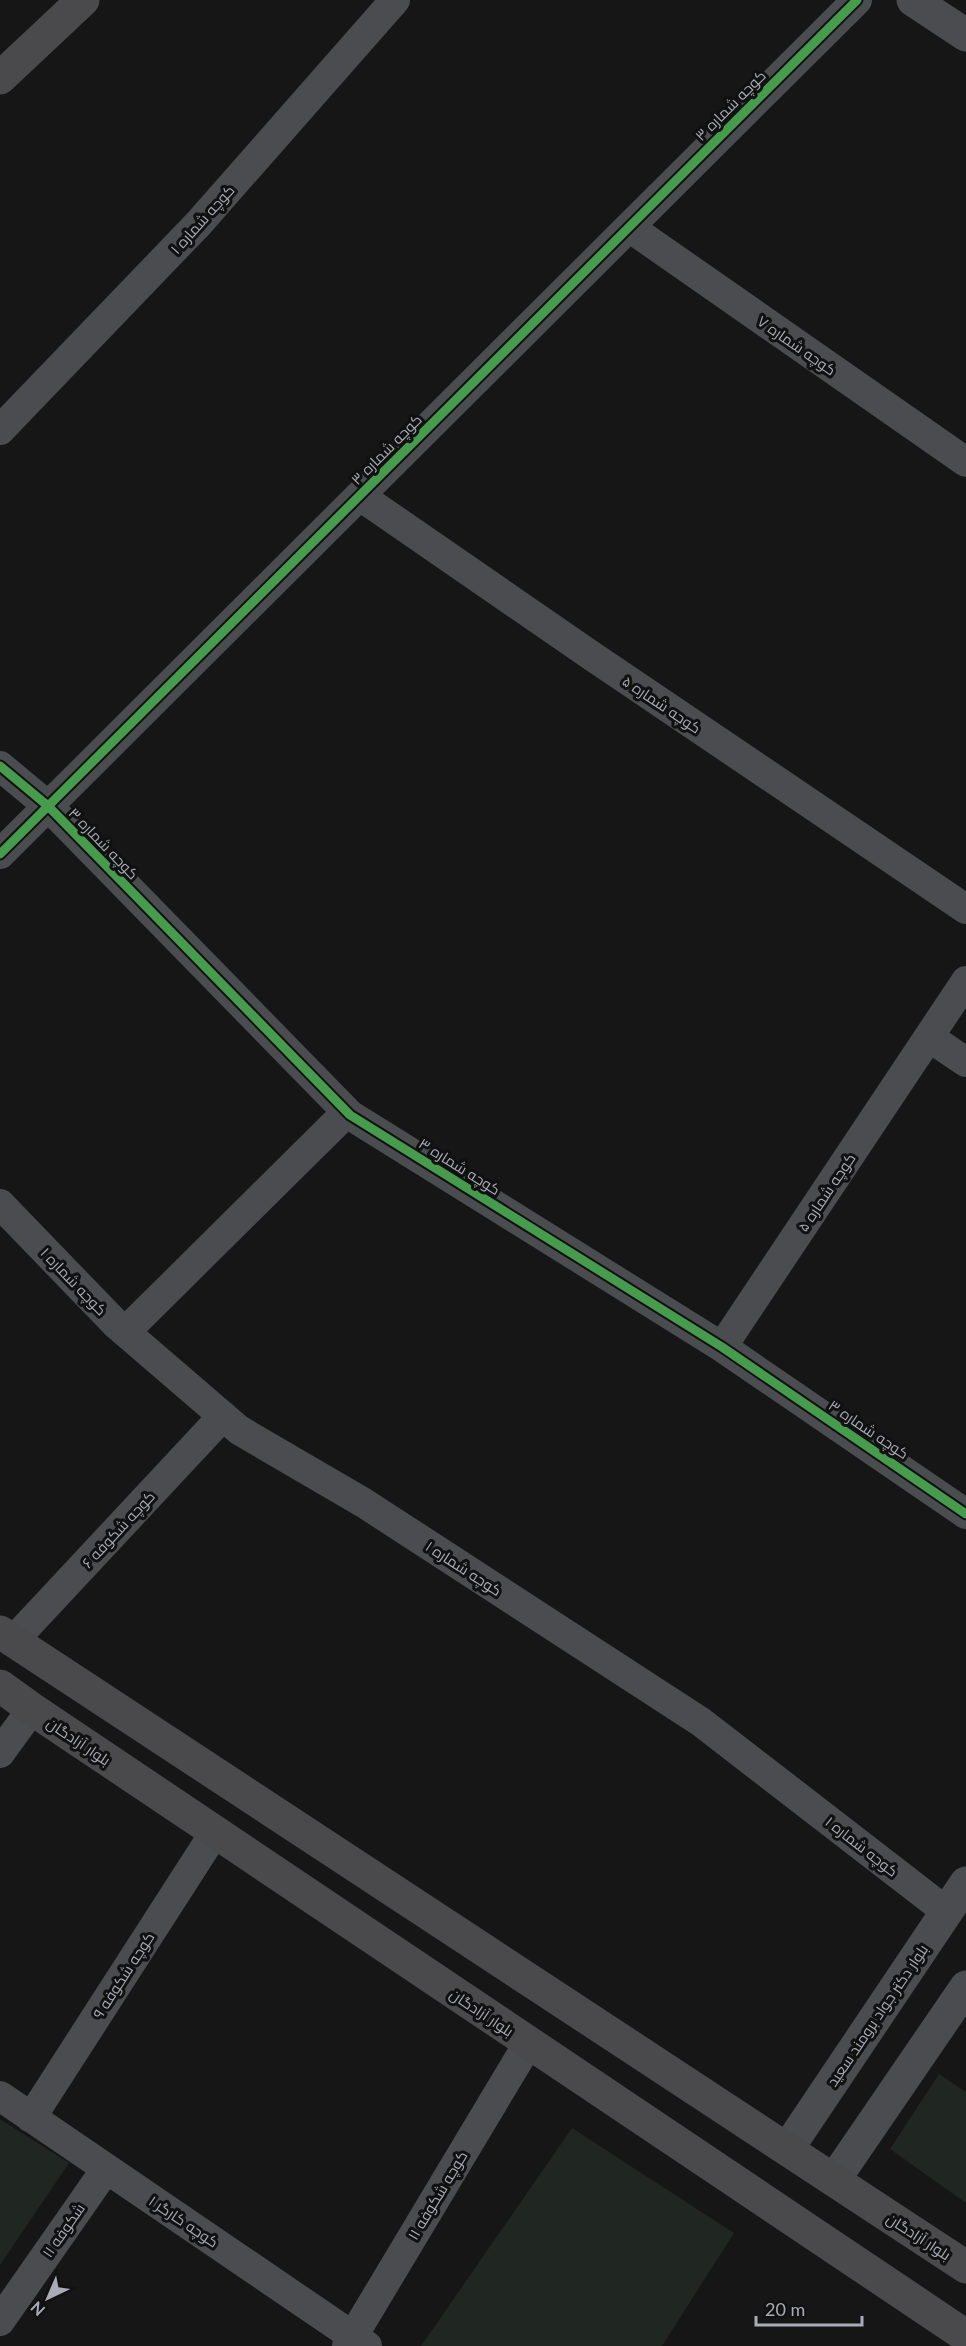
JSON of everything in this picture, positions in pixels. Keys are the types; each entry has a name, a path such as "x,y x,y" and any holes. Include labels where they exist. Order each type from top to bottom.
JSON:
{"main road":[{"path":"0,78 83,0"},
{"name":"بلوار آزادگان","path":"7,1636 966,2267"},
{"name":"بلوار آزادگان","path":"0,1686 966,2336"}],"street":[{"name":"کوچه شماره ۱","path":"0,429 199,223 395,0"},
{"name":"کوچه شماره ۳","path":"857,0 48,806 347,1112 722,1347 966,1514"},
{"path":"914,0 966,35"},
{"name":"کوچه شماره ۷","path":"629,228 966,462"},
{"name":"کوچه شماره ۵","path":"360,495 966,909"},
{"path":"0,766 48,806 0,854"},
{"name":"کوچه شماره ۵","path":"722,1347 966,981"},
{"path":"929,1037 966,1062"},
{"path":"125,1332 347,1112"},
{"name":"کوچه شماره ۱","path":"0,1204 125,1332 239,1430 364,1503 701,1722 947,1912"},
{"name":"کوچه شکوفه ۶","path":"7,1636 223,1416"},
{"path":"0,1754 32,1709"},
{"name":"کوچه شکوفه ۹","path":"31,2118 215,1832"},
{"name":"بلوار دکتر جواد برومند سعید","path":"788,2148 966,1883"},
{"path":"834,2180 966,1987"},
{"name":"کوچه شکوفه ۱۱","path":"355,2343 528,2043"},
{"name":"کوچه کارگر ۱","path":"0,2096 355,2343"},
{"name":"شکوفه ۱۱","path":"0,2321 106,2169"}],"shaded area":[{"path":"939,2074 966,2092 966,2203 890,2149"},
{"path":"0,2119 69,2163 0,2265"},
{"path":"572,2128 734,2233 662,2346 421,2346"}],"cycle path":[{"path":"0,854 857,0"},
{"path":"0,766 48,806 350,1115 722,1347 966,1514"}]}
